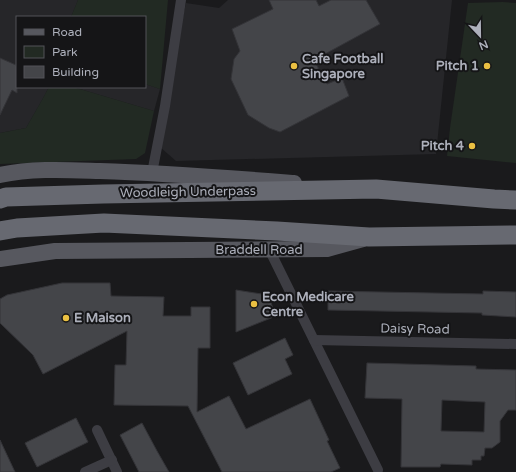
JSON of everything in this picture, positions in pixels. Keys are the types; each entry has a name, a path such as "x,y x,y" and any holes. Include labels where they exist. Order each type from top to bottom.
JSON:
{"highway":[{"name":"Woodleigh Underpass","path":"0,199 6,197 103,194 376,189"},
{"path":"376,189 516,200"},
{"path":"0,231 17,228 104,222 368,237"},
{"name":"Braddell Road","path":"368,237 516,235"}],"main road":[{"path":"0,175 49,170 152,173 376,189"},
{"name":"Braddell Road","path":"0,259 55,251 328,249 368,237"}],"street":[{"path":"152,173 165,106 181,0"},
{"path":"269,249 378,470"},
{"name":"Daisy Road","path":"314,340 516,344"},
{"path":"98,430 118,472"},
{"path":"85,472 112,460"}],"shaded area":[{"path":"0,0 78,0 71,16 16,16 16,88 48,88 26,128 0,133"},
{"path":"228,0 452,0 436,154 176,161 160,147 178,38 186,3 219,8"},
{"path":"146,84 160,89 154,111 76,88 146,88"}],"green space":[{"path":"78,0 168,0 160,89 146,84 146,16 71,16"},
{"name":"Pitch 1","path":"468,3 516,3 516,163 447,156"},
{"path":"48,88 76,88 154,111 145,153 136,159 0,164 0,133 26,128"}],"building":[{"path":"269,0 316,0 319,6 331,0 366,0 380,24 314,60 327,84 342,78 349,96 280,132 269,128 248,115 231,79 234,59 240,51 232,29 273,9"},
{"path":"0,58 16,65 17,93 12,90 0,115"},
{"path":"62,283 110,283 111,296 164,297 163,316 191,316 191,307 210,307 210,348 198,348 197,412 229,396 246,429 310,399 340,468 331,472 222,472 188,406 114,405 115,365 126,365 127,331 43,374 33,355 0,323 0,299 7,295"},
{"name":"Econ Medicare Centre","path":"236,290 268,295 276,316 236,332"},
{"path":"328,291 483,294 483,291 516,292 516,317 482,315 482,313 328,310"},
{"path":"285,338 293,355 285,359 292,374 248,395 233,363"},
{"path":"367,363 476,366 476,369 516,370 516,410 508,410 500,421 500,442 492,448 485,448 484,456 481,456 481,460 472,460 472,465 441,464 440,467 401,467 402,399 365,398","holes":["442,400 485,402 484,432 441,431"]},
{"path":"76,418 88,442 37,467 25,443"},
{"path":"142,423 169,472 139,472 120,435"},
{"path":"0,440 15,472 0,472"}],"place":[{"name":"Cafe Football Singapore","path":"294,66"},
{"name":"Pitch 1","path":"487,66"},
{"name":"Pitch 4","path":"472,146"},
{"name":"Econ Medicare Centre","path":"254,304"},
{"name":"E Maison","path":"66,318"}]}
